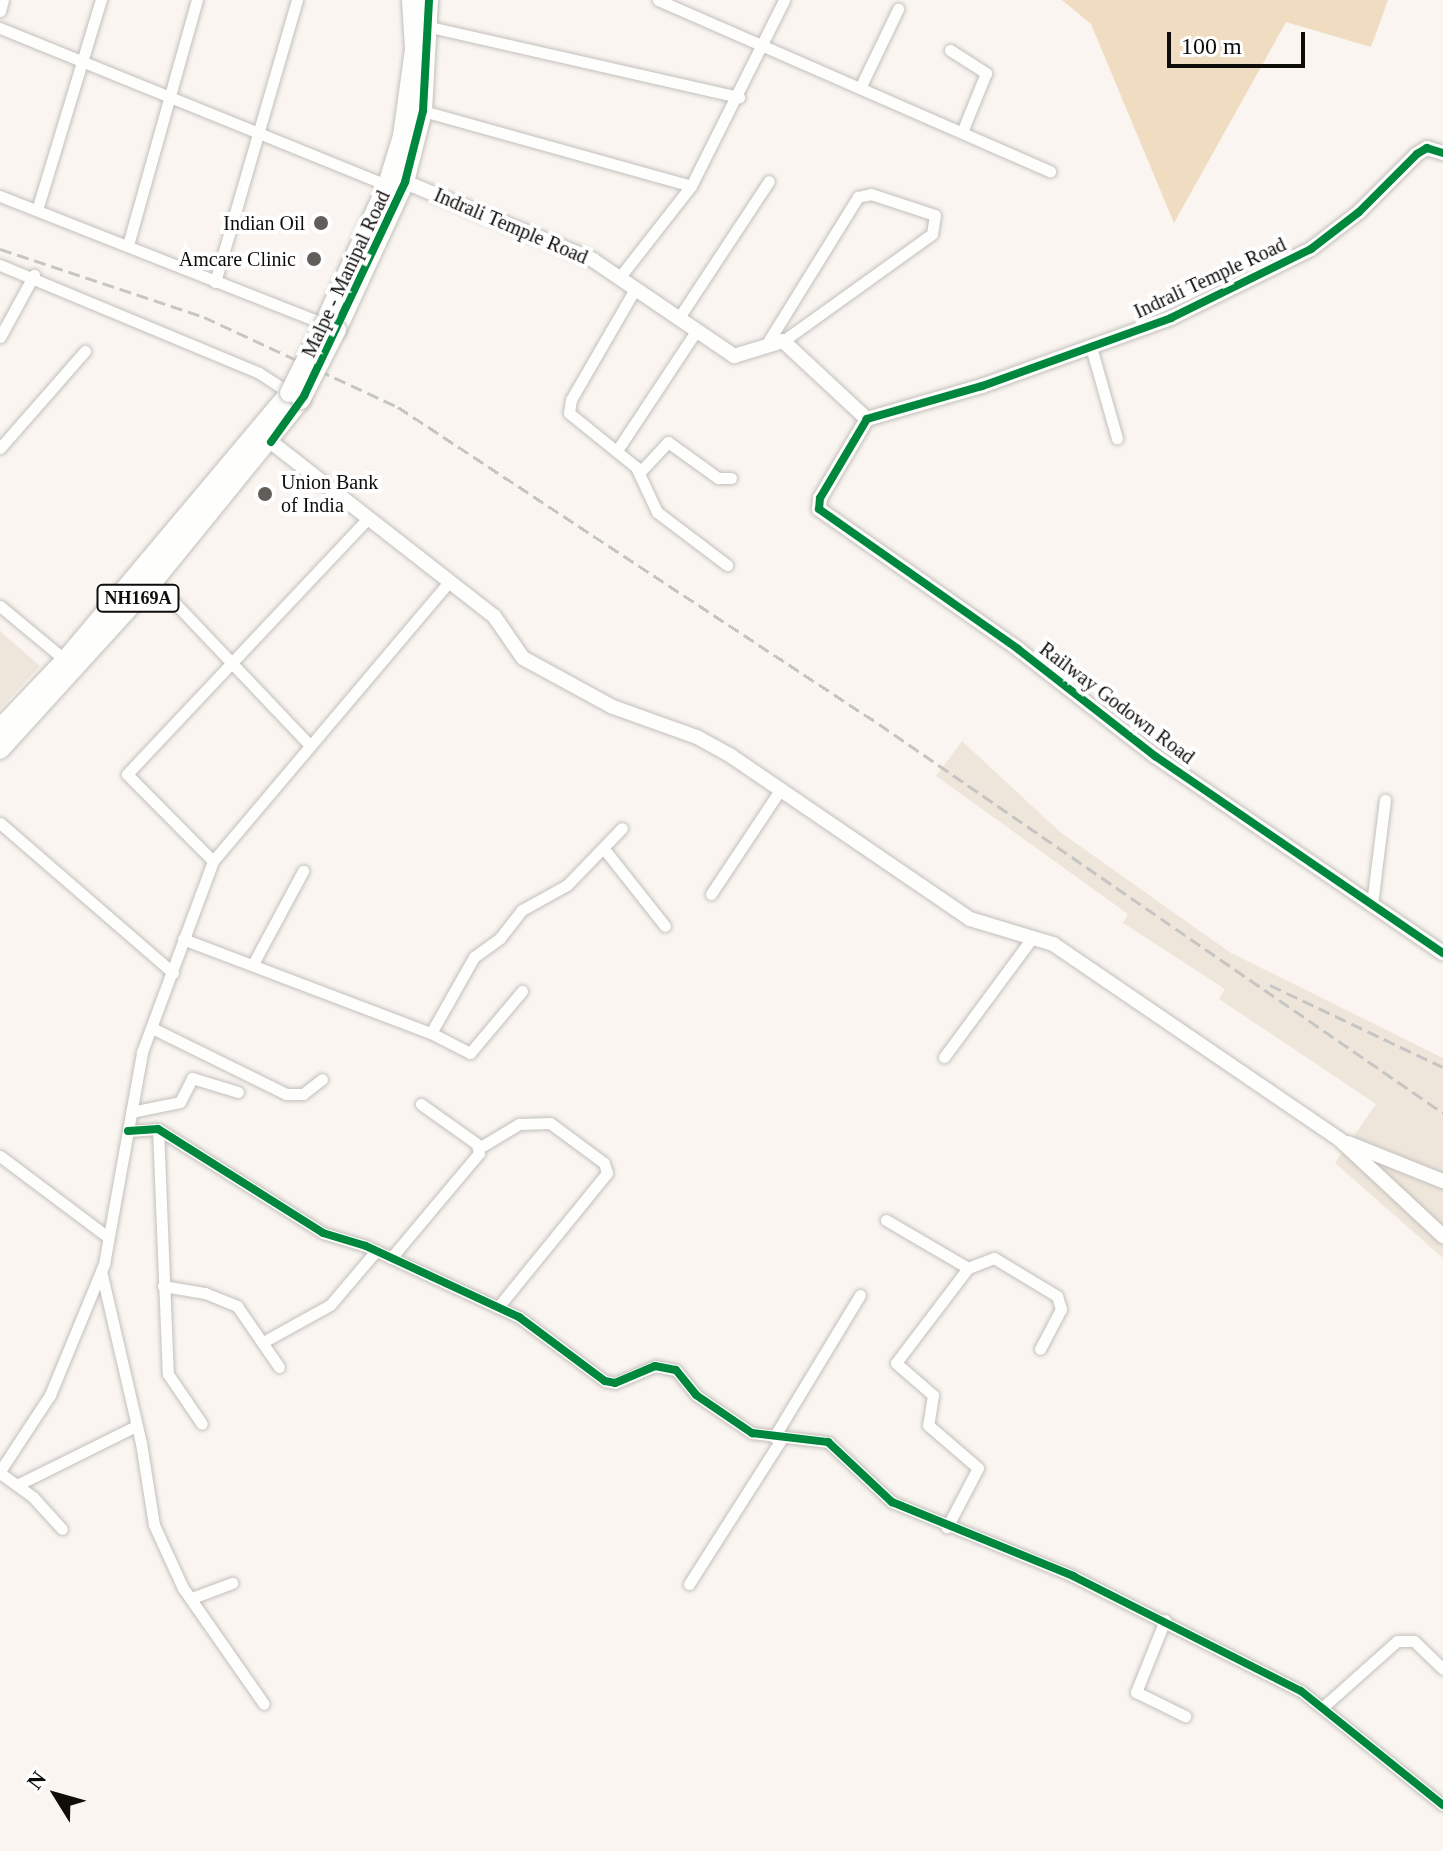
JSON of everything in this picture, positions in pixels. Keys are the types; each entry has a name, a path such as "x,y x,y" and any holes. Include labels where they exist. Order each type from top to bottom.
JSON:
{"highway":[{"name":"Malpe - Manipal Road","path":"0,728 65,660 295,396 396,184 402,136 421,67 411,0"},
{"name":"NH169A","path":"396,184 423,111 421,67 430,27 429,0"},
{"name":"NH169A","path":"0,750 154,581 271,442 295,396"}],"street":[{"path":"0,11 3,0"},
{"path":"37,210 101,0"},
{"path":"128,245 197,0"},
{"path":"215,282 297,0"},
{"path":"658,0 1050,171"},
{"path":"689,13 695,0"},
{"path":"619,278 691,186 739,97 784,0"},
{"path":"860,88 898,9"},
{"path":"430,27 739,97"},
{"name":"Indrali Temple Road","path":"0,28 219,120 561,243 619,278 734,356 776,341"},
{"path":"950,50 986,73 962,132"},
{"path":"423,111 691,186"},
{"name":"Indrali Temple Road","path":"867,419 1171,318 1311,249 1359,212 1417,154 1427,148 1443,153"},
{"path":"678,319 769,181"},
{"path":"871,194 935,215 932,234 776,341 858,197 871,194"},
{"path":"0,196 330,326"},
{"path":"0,265 34,275 259,373 295,396"},
{"path":"0,337 34,275"},
{"path":"635,289 568,407 571,418 618,449 640,472 651,506 727,565"},
{"path":"618,449 696,331"},
{"path":"776,341 867,419"},
{"path":"1091,347 1117,438"},
{"path":"0,448 85,351"},
{"name":"Railway Godown Road","path":"867,419 820,498 823,516 1018,649 1155,756 1302,861 1443,953"},
{"path":"271,442 494,616 523,658 613,707 697,737 970,919 1053,944 1340,1140 1443,1236"},
{"path":"640,472 668,442 718,478 731,478"},
{"path":"213,861 127,774 368,518"},
{"path":"154,581 308,743"},
{"path":"62,1529 0,1472 50,1395 101,1270 131,1112 152,1028 213,861 308,743 450,581"},
{"path":"0,606 65,660"},
{"path":"711,894 780,790"},
{"path":"1372,904 1385,800"},
{"path":"0,823 173,973"},
{"path":"431,1033 452,987 474,957 500,938 522,910 550,899 622,828"},
{"path":"604,849 665,926"},
{"path":"253,964 303,871"},
{"path":"944,1057 1032,938"},
{"path":"183,939 431,1033 470,1053 522,991"},
{"path":"152,1028 286,1094 303,1094 322,1079"},
{"path":"131,1112 180,1102 192,1078 238,1092"},
{"path":"421,1104 479,1148"},
{"path":"479,1148 519,1124 550,1123 604,1163 607,1173 498,1307"},
{"path":"128,1131 158,1129 323,1233 376,1251 498,1307 605,1381 615,1383 655,1366 676,1370 707,1402 752,1433 828,1442 892,1502 1073,1576 1254,1665 1323,1707 1443,1805"},
{"path":"158,1129 168,1374 202,1424"},
{"path":"1340,1140 1443,1181"},
{"path":"391,1258 479,1156 479,1148"},
{"path":"0,1156 108,1237"},
{"path":"886,1220 968,1268"},
{"path":"265,1341 330,1305 376,1251"},
{"path":"947,1527 978,1468 928,1425 933,1395 896,1363 968,1268 994,1258 1057,1296 1061,1309 1040,1349"},
{"path":"101,1270 136,1426 154,1525 192,1598 264,1704"},
{"path":"163,1286 225,1299 237,1306 265,1341 279,1367"},
{"path":"689,1584 860,1295"},
{"path":"17,1485 136,1426"},
{"path":"192,1598 232,1583"},
{"path":"1165,1620 1136,1692 1185,1716"},
{"path":"1323,1707 1397,1641 1414,1641 1443,1669"}],"shaded area":[{"path":"1062,0 1388,0 1371,47 1286,22 1174,223 1091,24"},
{"path":"0,631 40,666 0,709"},
{"path":"962,741 1060,832 1231,953 1443,1058 1443,1258 1335,1163 1376,1104 1219,999 1225,989 1123,923 1128,914 936,776"}],"railway":[{"path":"0,249 204,317 398,407 879,724 1443,1113"},
{"path":"1270,985 1443,1067"}],"cycle path":[{"path":"271,442 304,396 405,182 423,111 429,0"},
{"path":"1443,153 1427,148 1417,154 1359,212 1311,249 1171,318 982,386 867,419 820,498 819,509 1018,649 1155,756 1443,953"},
{"path":"128,1131 158,1129 323,1233 366,1246 519,1317 605,1381 615,1383 655,1366 676,1370 696,1395 752,1433 828,1442 892,1502 1073,1576 1301,1691 1443,1805"}],"place":[{"name":"Indian Oil","path":"321,223"},
{"name":"Amcare Clinic","path":"314,259"},
{"name":"Union Bank of India","path":"265,494"}]}
